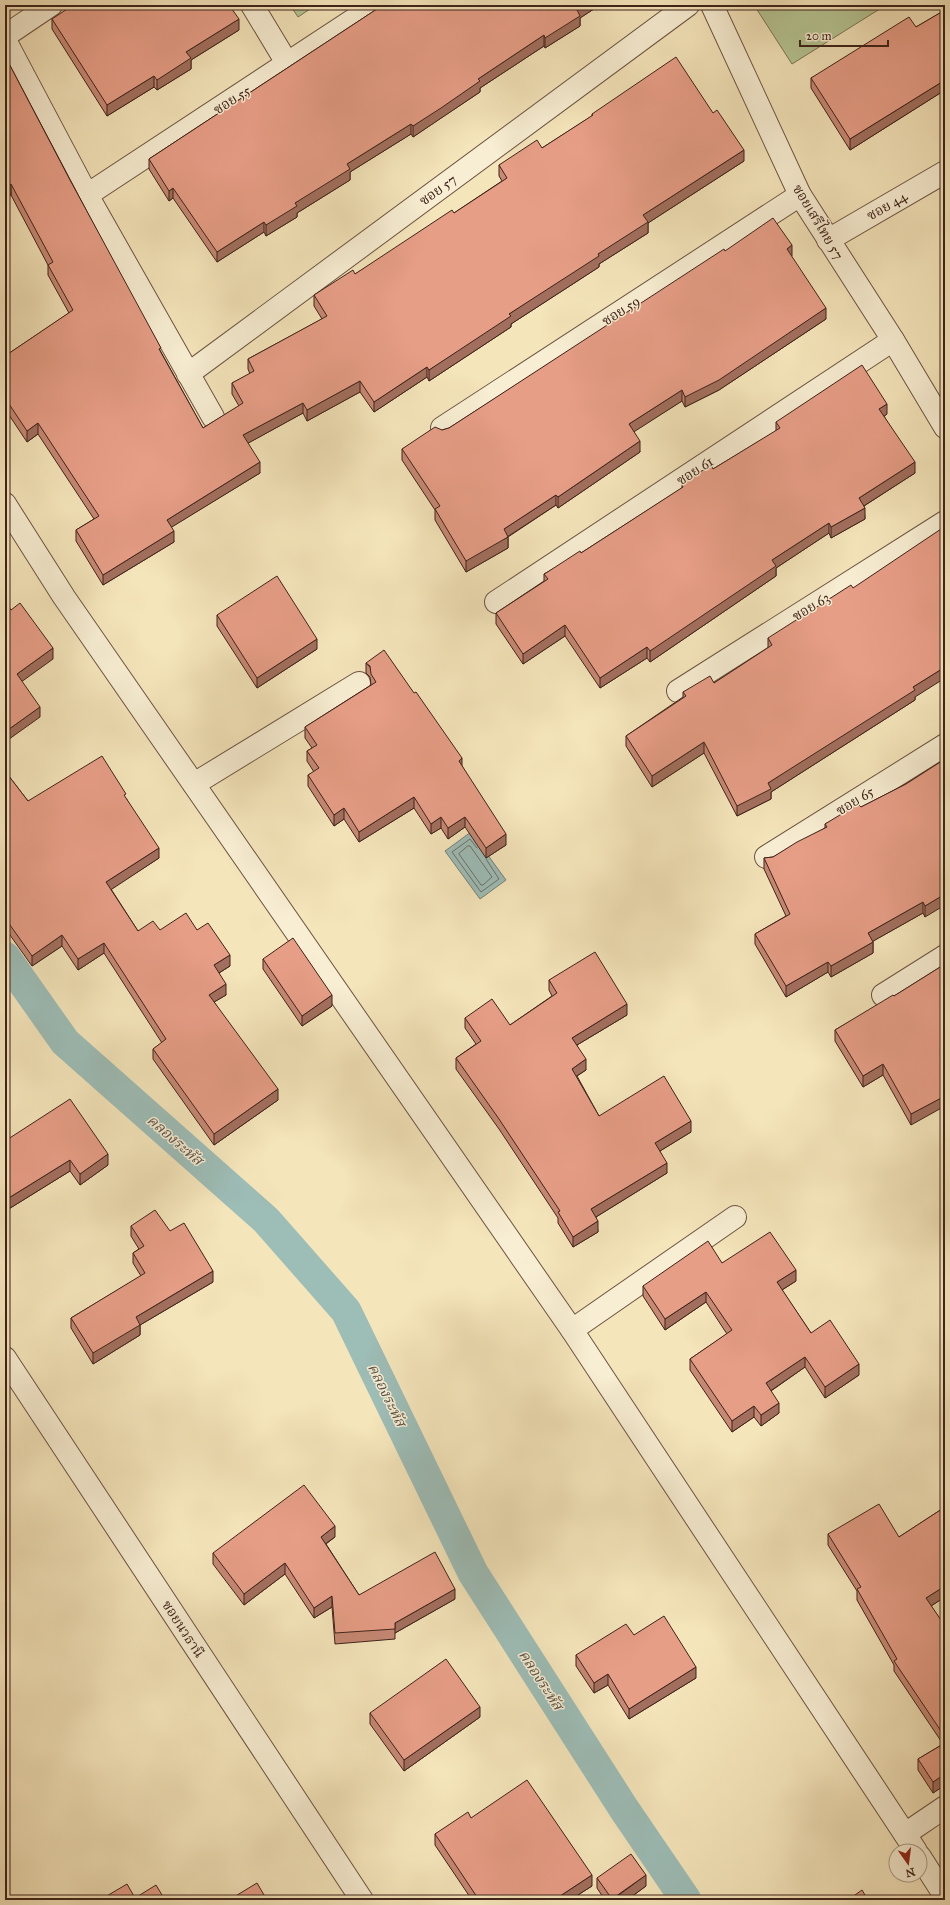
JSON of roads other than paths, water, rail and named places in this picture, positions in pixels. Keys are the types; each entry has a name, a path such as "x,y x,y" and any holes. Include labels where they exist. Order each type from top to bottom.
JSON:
{"street":[{"path":"5,36 51,5"},
{"path":"252,5 287,64"},
{"name":"ซอย 55","path":"87,195 376,5"},
{"name":"ซอย 57","path":"188,374 688,5"},
{"name":"ซอยเสรีไทย 57","path":"712,5 800,195 893,340 945,427"},
{"path":"5,40 87,195 213,417"},
{"name":"ซอย 44","path":"828,240 945,172"},
{"name":"ซอย 59","path":"442,428 800,195"},
{"name":"ซอย 61","path":"496,602 893,340"},
{"path":"5,504 64,596 572,1330 910,1842 945,1807"},
{"name":"ซอย 63","path":"678,691 945,522"},
{"path":"194,784 359,683"},
{"name":"ซอย 65","path":"766,856 945,745"},
{"path":"883,995 945,956"},
{"path":"572,1330 735,1217"},
{"name":"ซอยนวธานี","path":"5,1358 362,1900"},
{"path":"928,1869 945,1896"}],"water":[{"path":"471,832 506,880 480,899 445,851"}],"waterway":[{"name":"คลองระหัส","path":"5,957 65,1042 266,1220 346,1311 473,1573 624,1809 686,1900"}]}
